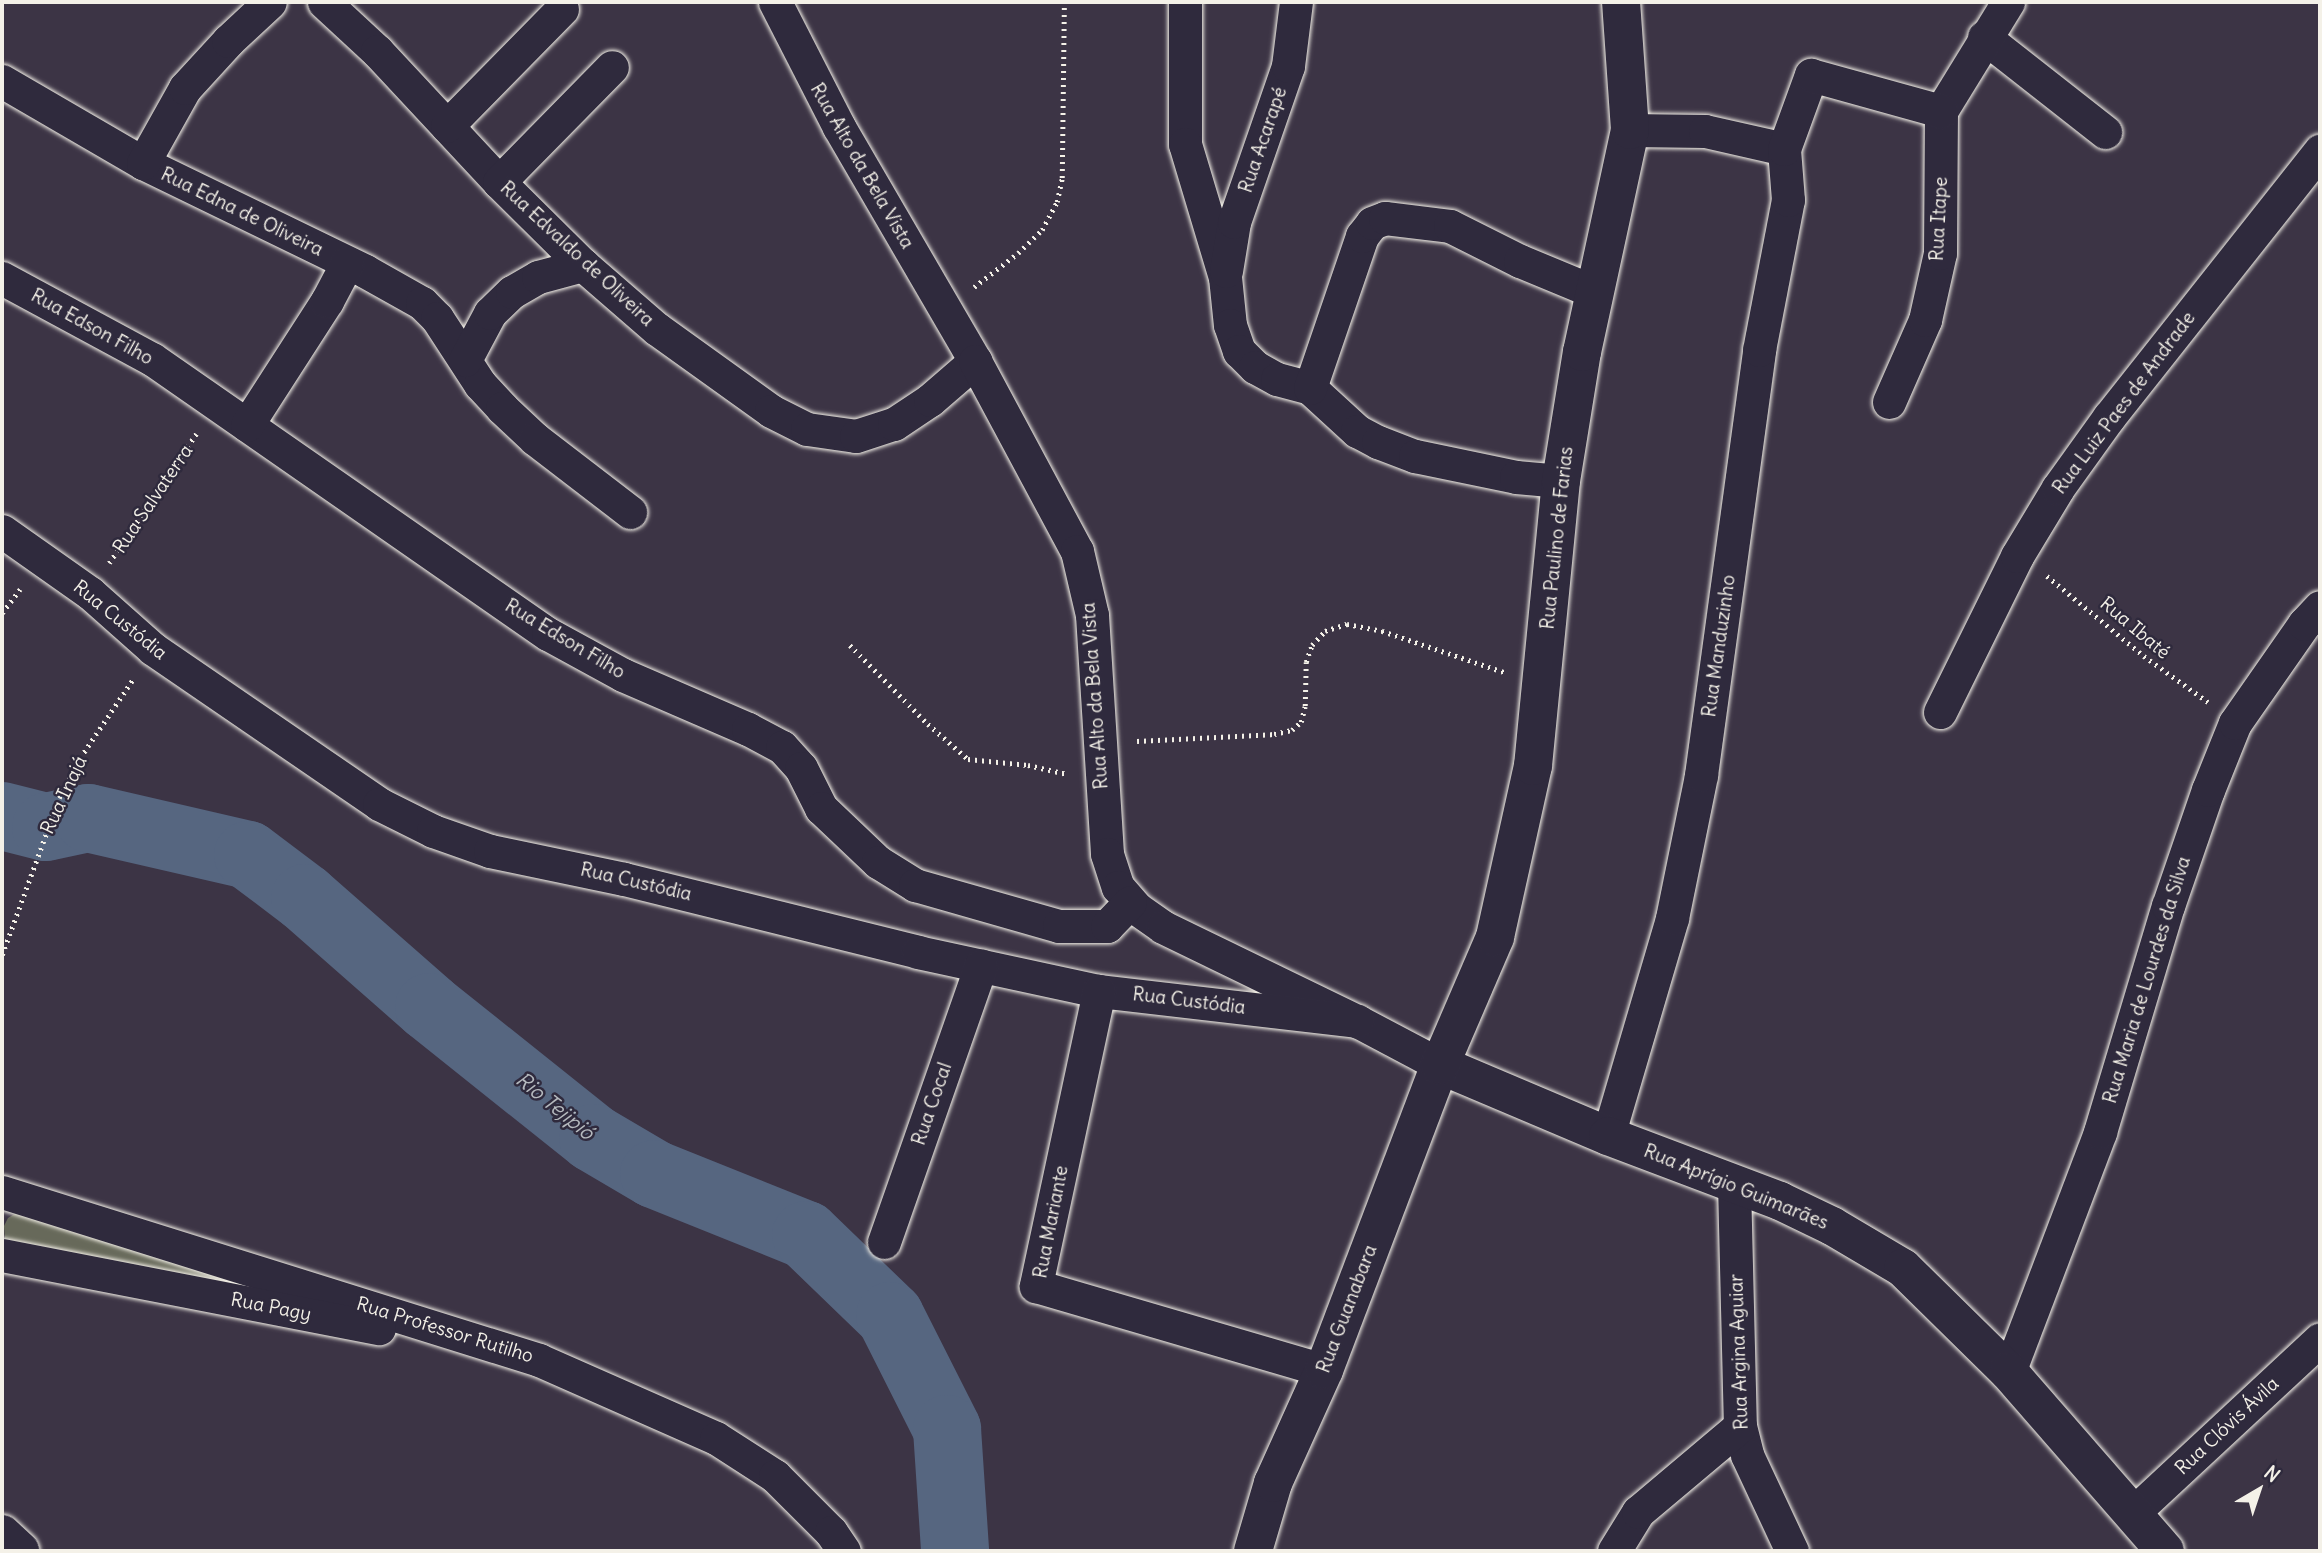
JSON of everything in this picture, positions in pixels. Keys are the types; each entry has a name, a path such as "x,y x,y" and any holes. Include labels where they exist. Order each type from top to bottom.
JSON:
{"street":[{"path":"143,163 185,88 228,41 270,2"},
{"name":"Rua Edvaldo de Oliveira","path":"324,2 377,51 499,182 583,265 657,329 771,411 807,429 856,436 894,425 930,400 975,361"},
{"name":"Rua Alto da Bela Vista","path":"775,2 839,127 975,361 1077,551 1092,615 1107,854 1118,887 1130,902 1163,927 1357,1021 1440,1065"},
{"path":"1185,2 1185,144 1225,277 1230,324 1239,351 1255,367 1277,379 1310,388 1357,431 1415,456 1516,477 1561,481"},
{"name":"Rua Acarapé","path":"1225,277 1234,222 1288,66 1296,2"},
{"name":"Rua Paulino de Farias","path":"1440,1065 1495,937 1533,766 1561,481 1582,352 1630,130 1621,2"},
{"path":"1630,130 1705,131 1784,149 1811,75 1941,111 1984,37 2008,2"},
{"path":"447,126 562,9"},
{"path":"1984,37 2105,132"},
{"path":"499,182 612,67"},
{"name":"Rua Edna de Oliveira","path":"2,81 143,163 347,262 422,303 437,318 480,384 535,439 630,512"},
{"name":"Rua Itape","path":"1889,402 1925,320 1940,253 1941,111"},
{"name":"Rua Manduzinho","path":"1608,1136 1672,918 1701,775 1759,351 1788,201 1784,149"},
{"name":"Rua Luiz Paes de Andrade","path":"1940,712 2017,556 2057,488 2109,417 2320,151"},
{"path":"1310,388 1362,236 1371,223 1385,218 1450,226 1520,261 1595,292"},
{"path":"247,425 327,301 347,262"},
{"path":"464,360 490,313 512,292 538,277 583,265"},
{"name":"Rua Edson Filho","path":"2,278 152,359 548,634 623,675 748,729 782,747 801,768 821,808 878,862 915,886 1059,926 1107,926 1130,902"},
{"name":"Rua Custódia","path":"2,531 90,593 153,649 379,804 433,831 490,851 637,881 981,965 1100,990 1357,1021"},
{"name":"Rua Maria de Lourdes da Silva","path":"2009,1372 2100,1132 2168,906 2208,790 2235,723 2304,624 2320,607"},
{"name":"Rua Cocal","path":"884,1242 981,965"},
{"name":"Rua Mariante","path":"1100,990 1036,1286 1324,1370"},
{"name":"Rua Aprígio Guimarães","path":"1440,1065 1832,1226 1903,1268 2009,1372 2165,1551"},
{"name":"Rua Guanabara","path":"1253,1551 1273,1483 1324,1370 1440,1065"},
{"name":"Rua Argina Aguiar","path":"1734,1184 1740,1426 1747,1455 1792,1551"},
{"name":"Rua Professor Rutilho","path":"5,1198 539,1360 716,1438 775,1476 831,1532 844,1551"},
{"name":"Rua Pagy","path":"2,1255 539,1360"},
{"name":"Rua Clóvis Ávila","path":"2133,1513 2320,1339"},
{"path":"1614,1551 1638,1512 1740,1426"},
{"path":"2,1534 20,1551"}],"path":[{"path":"944,309 1018,253 1042,230 1057,202 1062,178 1064,2"},
{"name":"Rua Salvaterra","path":"90,593 217,405"},
{"name":"Rua Ibaté","path":"2017,556 2059,584 2144,656 2235,723"},
{"path":"1101,743 1274,734 1292,730 1301,722 1305,706 1307,662 1312,645 1325,631 1347,624 1382,631 1543,685"},
{"path":"850,645 928,724 968,760 1028,765 1102,781"},
{"name":"Rua Inajá","path":"2,955 59,798 92,739 153,649"}],"green space":[{"path":"19,1211 301,1298 5,1240 4,1226 8,1218"}],"waterway":[{"name":"Rio Tejipió","path":"2,816 46,827 88,818 248,855 305,898 429,1007 593,1138 654,1174 806,1235 890,1316 947,1429 955,1551"}]}
